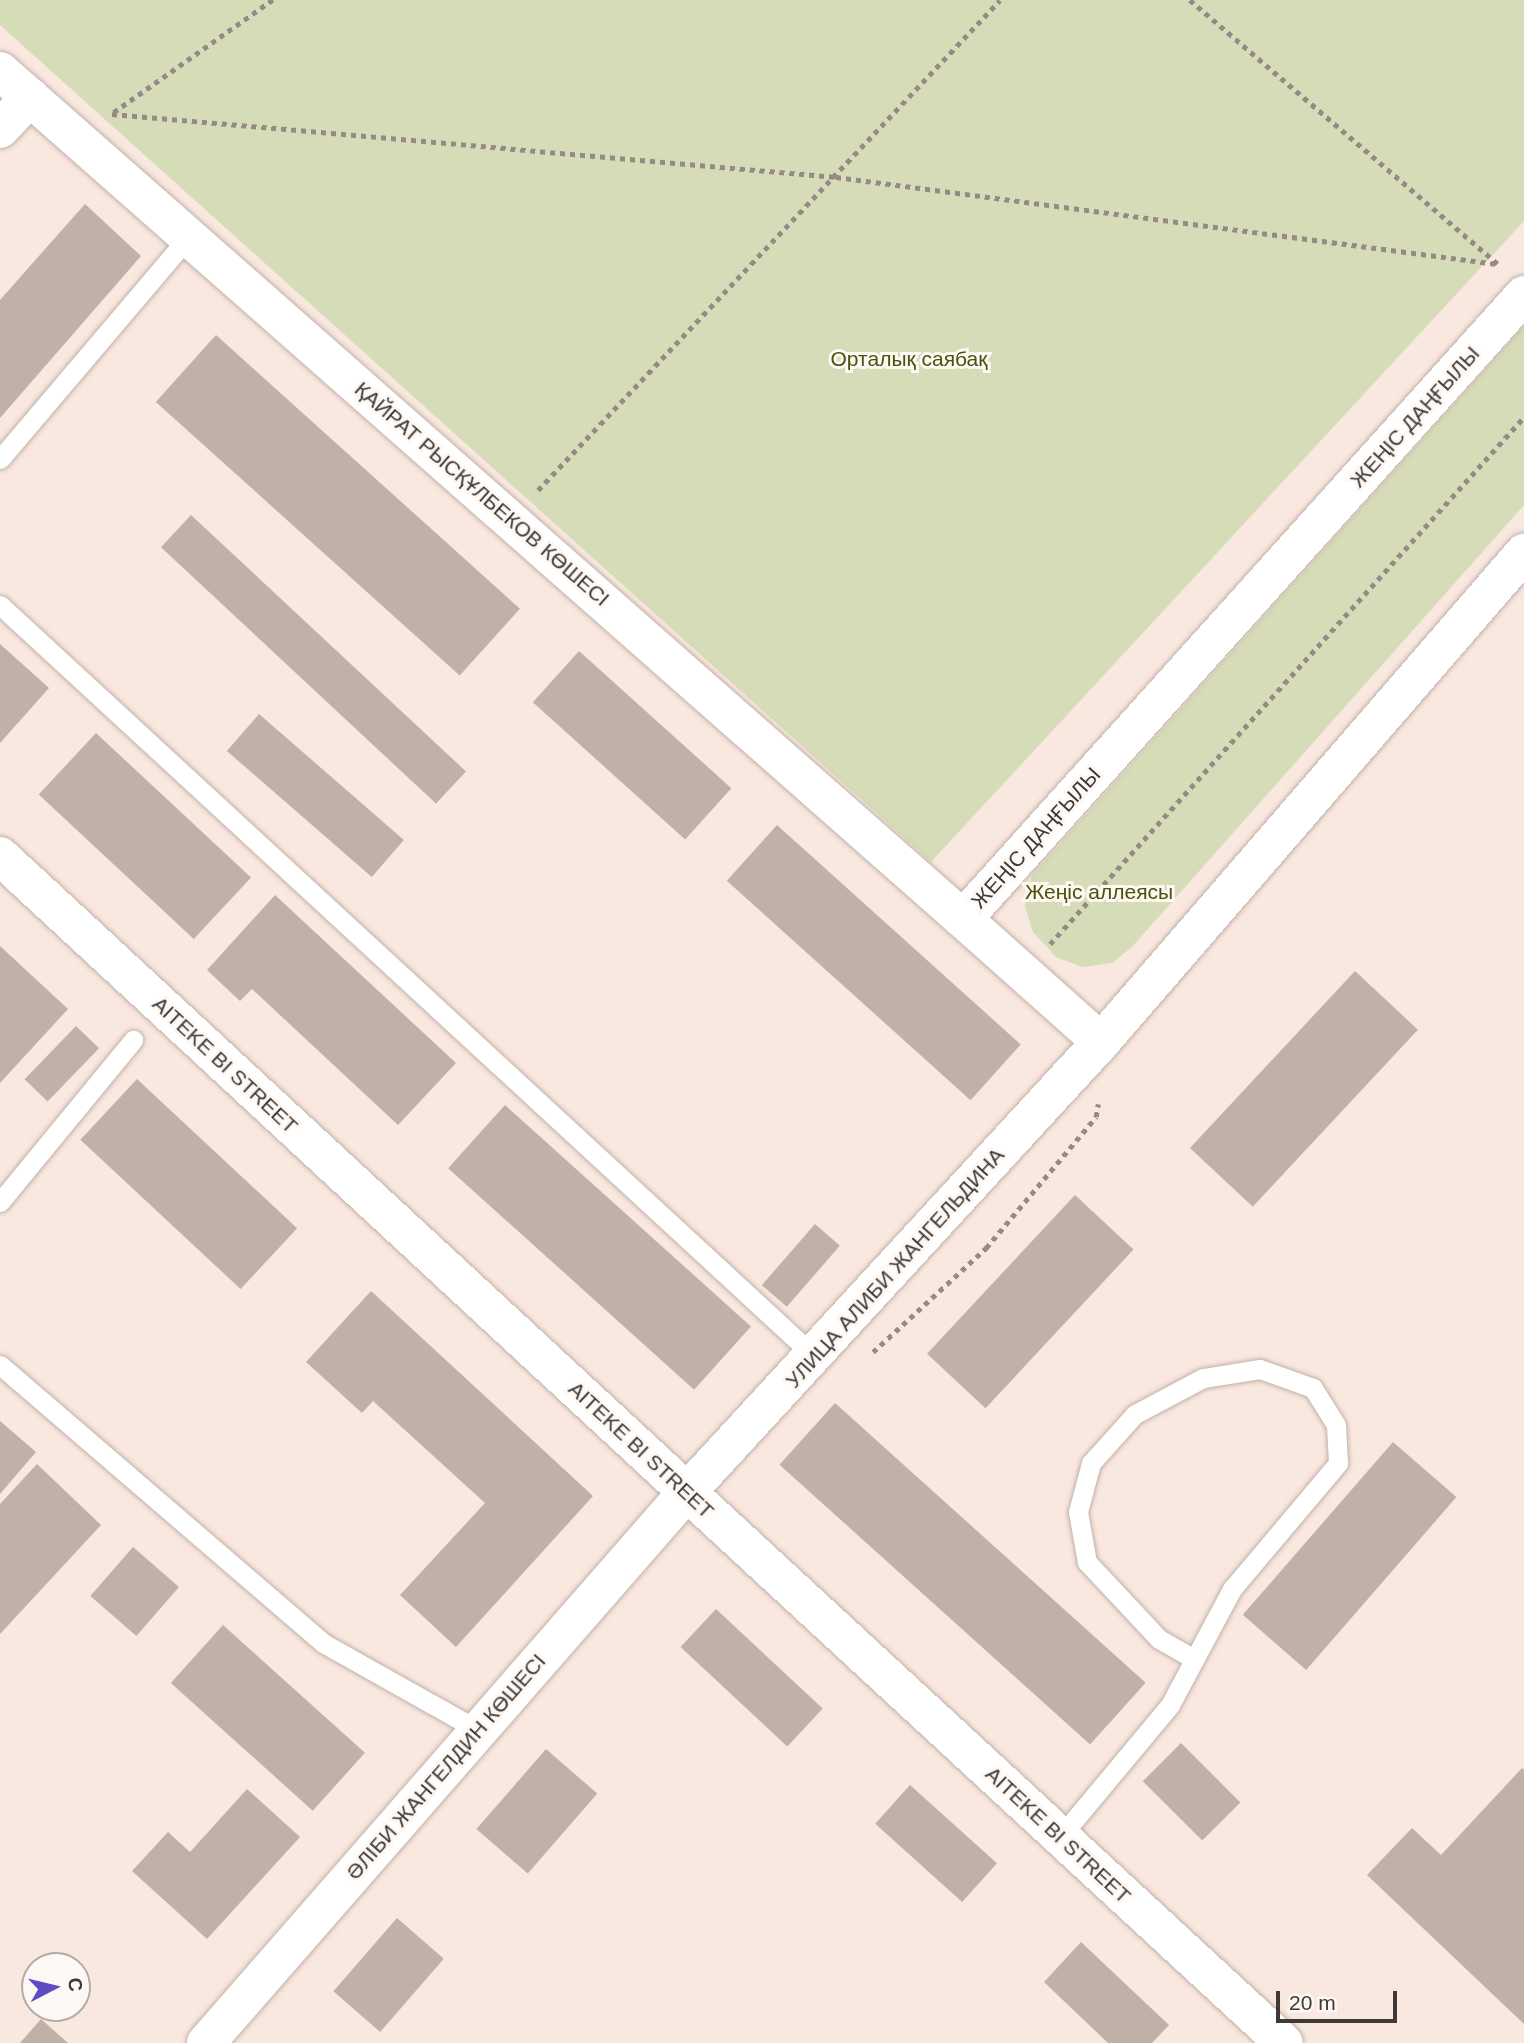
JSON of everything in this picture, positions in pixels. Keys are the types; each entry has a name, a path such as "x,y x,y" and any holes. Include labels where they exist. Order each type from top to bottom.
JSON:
{"main road":[{"name":"ҚАЙРАТ РЫСҚҰЛБЕКОВ КӨШЕСІ","path":"0,71 963,919"},
{"path":"0,129 30,97"},
{"name":"ЖЕҢІС ДАҢҒЫЛЫ","path":"1101,1042 963,919 1515,284"},
{"path":"1101,1042 1524,553"},
{"name":"AITEKE BI STREET","path":"0,856 1283,2043"},
{"name":"УЛИЦА АЛИБИ ЖАНГЕЛЬДИНА","path":"687,1492 1101,1042"},
{"name":"ӘЛІБИ ЖАНГЕЛДИН КӨШЕСІ","path":"206,2043 687,1492"}],"lane":[{"path":"0,459 188,237"},
{"path":"0,605 814,1356"},
{"path":"0,1202 132,1040"},
{"path":"0,1365 323,1643 478,1730"},
{"path":"1060,1837 1170,1705 1232,1589 1338,1463 1336,1425 1313,1388 1261,1369 1203,1378 1135,1415 1091,1463 1078,1512 1087,1562 1159,1639 1194,1660"}],"path":[{"path":"273,0 112,114 836,177 1498,264"},
{"path":"511,519 1000,0"},
{"path":"1191,0 1498,264 1515,284"},
{"path":"1024,974 1524,416"}],"green space":[{"name":"Орталық саябақ","path":"0,0 1524,0 1524,221 931,862 0,25"},
{"name":"Жеңіс аллеясы","path":"1524,326 1524,505 1131,948 1112,963 1082,967 1056,957 1033,932 1025,907 1032,875"}],"building":[{"path":"85,204 141,256 0,418 0,300"},
{"path":"216,335 520,609 460,676 156,402"},
{"path":"191,515 466,771 436,804 161,547"},
{"path":"0,644 49,688 0,743"},
{"path":"579,651 731,788 685,839 533,702"},
{"path":"259,714 404,840 372,877 227,751"},
{"path":"96,733 251,878 194,939 39,794"},
{"path":"777,825 1021,1044 971,1100 727,881"},
{"path":"275,895 456,1063 398,1125 252,989 240,1001 207,970"},
{"path":"0,946 68,1009 0,1083"},
{"path":"1355,971 1418,1030 1253,1207 1190,1148"},
{"path":"76,1026 99,1048 48,1101 25,1079"},
{"path":"137,1079 297,1228 241,1289 80,1140"},
{"path":"505,1105 751,1326 694,1390 448,1168"},
{"path":"1075,1195 1134,1250 986,1408 927,1354"},
{"path":"815,1224 840,1246 787,1307 762,1285"},
{"path":"371,1291 593,1496 456,1647 400,1595 485,1503 373,1401 362,1413 306,1362"},
{"path":"835,1403 1146,1683 1090,1744 779,1465"},
{"path":"0,1421 36,1452 0,1494"},
{"path":"1393,1442 1456,1497 1306,1670 1243,1615"},
{"path":"37,1464 101,1525 0,1634 0,1504"},
{"path":"133,1547 179,1587 136,1636 90,1596"},
{"path":"716,1609 823,1709 787,1747 681,1647"},
{"path":"223,1625 365,1753 313,1811 171,1683"},
{"path":"1181,1743 1240,1802 1202,1841 1143,1781"},
{"path":"546,1749 597,1794 528,1874 476,1829"},
{"path":"1522,1768 1524,2024 1367,1875 1412,1828 1441,1855"},
{"path":"910,1785 997,1863 962,1902 875,1824"},
{"path":"247,1789 300,1837 207,1939 132,1871 168,1832 190,1852"},
{"path":"397,1918 444,1959 380,2032 333,1991"},
{"path":"1081,1942 1169,2025 1152,2043 1108,2043 1044,1982"},
{"path":"38,2022 44,2022 68,2043 20,2043"}]}
